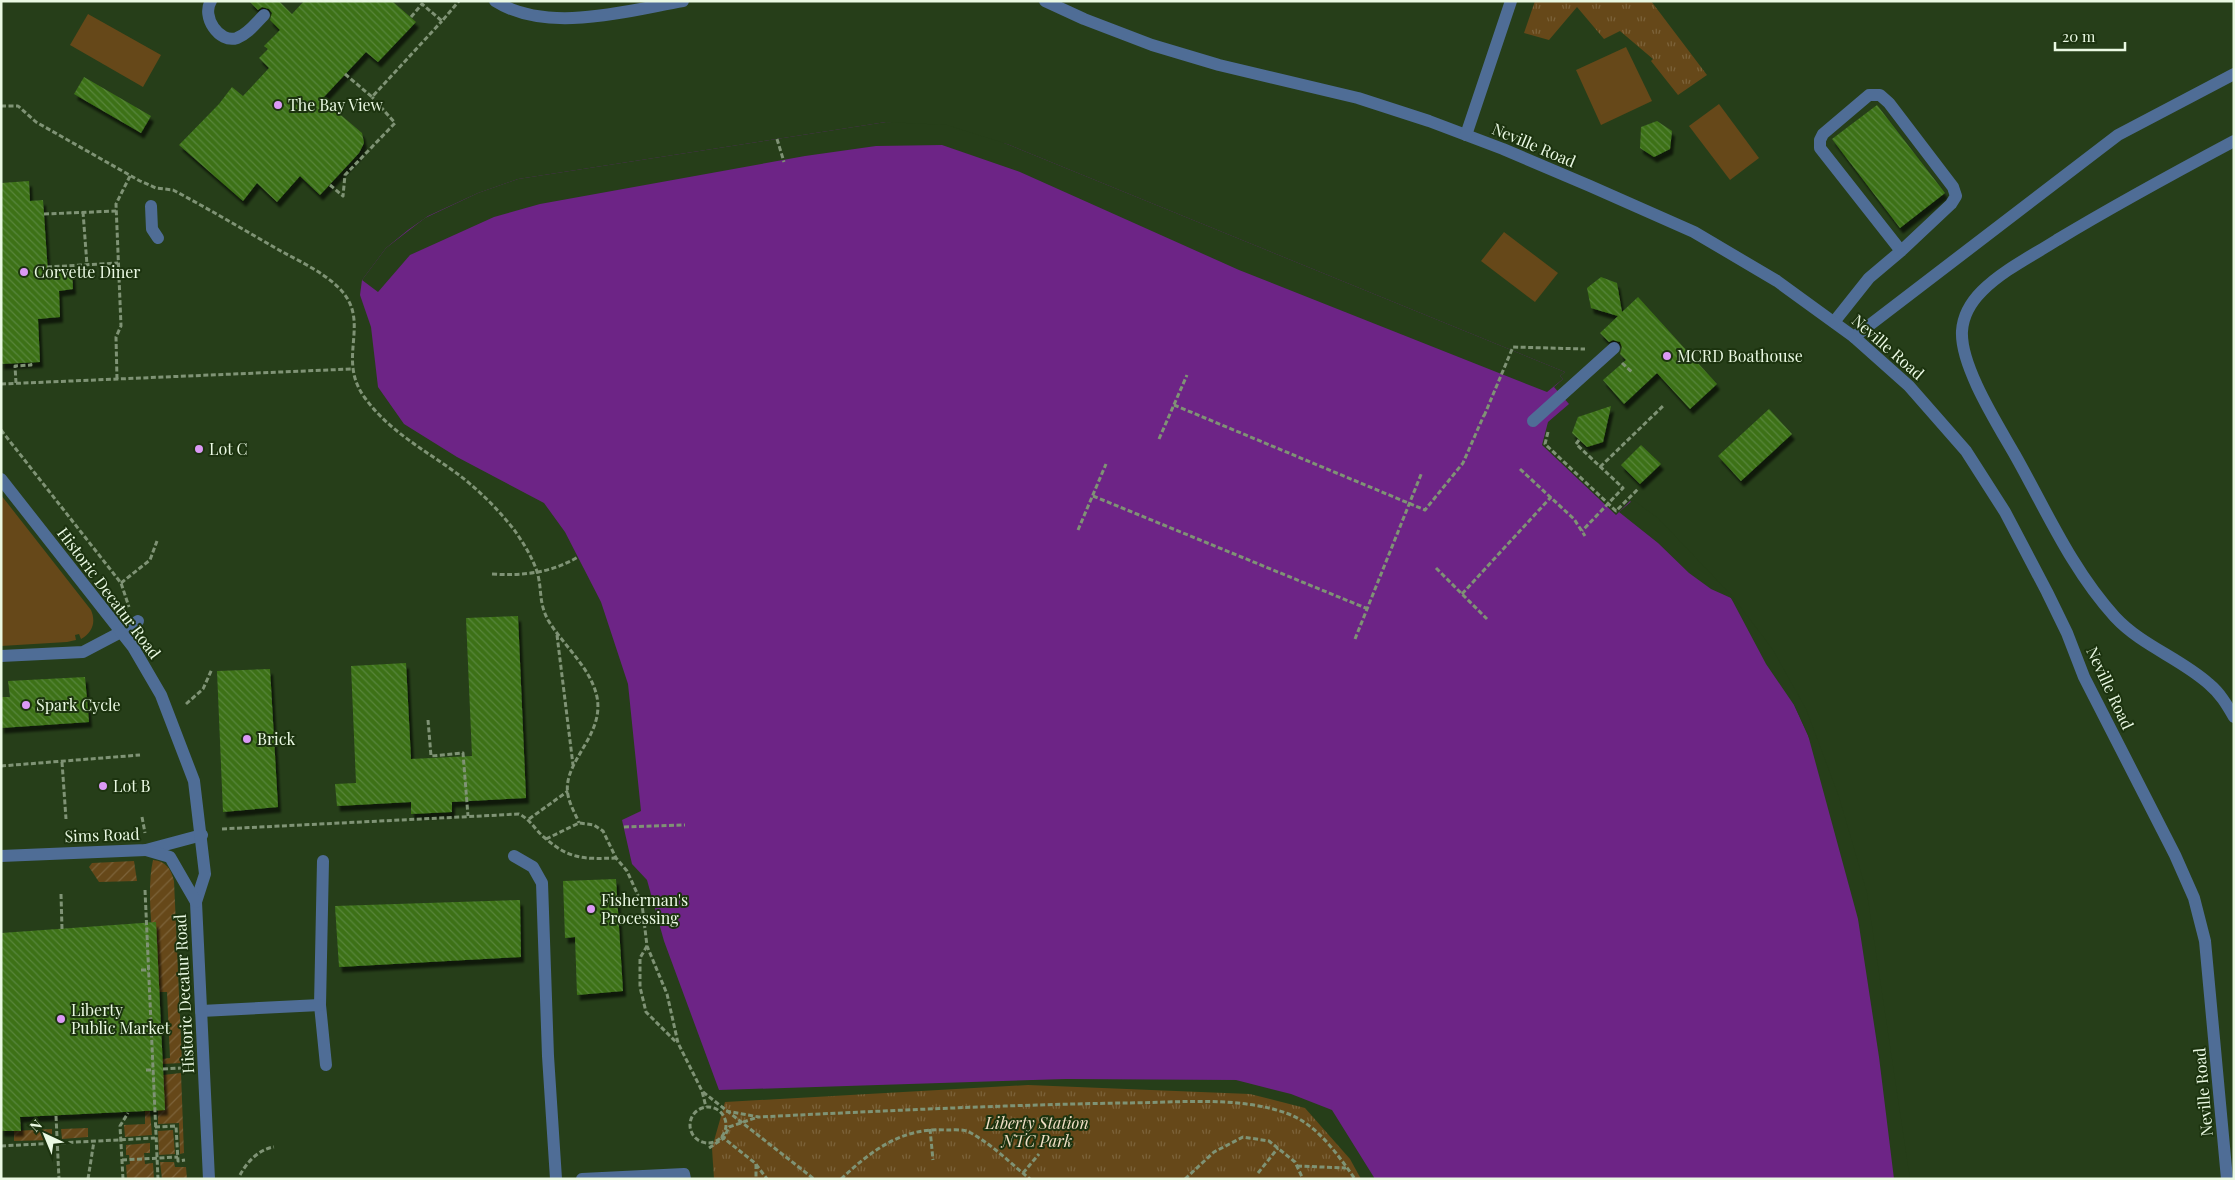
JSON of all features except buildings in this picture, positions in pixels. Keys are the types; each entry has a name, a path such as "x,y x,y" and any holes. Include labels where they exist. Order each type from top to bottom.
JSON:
{"street":[{"path":"210,1 207,6 208,20 216,31 227,38 235,39 246,34 264,15"},
{"path":"495,1 512,10 528,14 562,17 608,15 682,1"},
{"name":"Neville Road","path":"1045,1 1084,19 1152,45 1219,65 1358,98 1466,135 1539,164 1694,232 1777,281 1854,337 1909,386 1966,451 2005,512 2067,633 2084,677 2175,854 2194,898 2205,941 2227,1179"},
{"path":"1466,135 1510,1"},
{"path":"1854,337 2118,135 2234,74"},
{"path":"1834,322 1869,278 1901,251 1951,204 1956,196 1953,187 1889,103 1880,95 1869,95 1823,134 1820,140 1820,148 1901,251"},
{"path":"2234,141 2125,199 2011,269 1982,291 1965,316 1962,332 1963,347 1971,370 1998,424 2089,586 2117,619 2135,635 2210,684 2234,717"},
{"path":"151,206 152,229 158,238"},
{"path":"1533,421 1611,350"},
{"name":"Historic Decatur Road","path":"1,479 133,647 162,695 194,781 202,835 205,874 196,902 208,1179"},
{"path":"1,656 83,652 122,632 138,621"},
{"name":"Sims Road","path":"1,856 146,850 202,835"},
{"path":"146,850 170,856 196,902"},
{"path":"514,856 532,867 542,884 548,1056 556,1179"},
{"path":"323,861 320,1005 326,1065"},
{"path":"201,1011 320,1005"},
{"path":"582,1179 685,1176"}],"path":[{"path":"372,97 459,1"},
{"path":"411,17 422,4 442,21"},
{"path":"330,184 343,196 345,175 395,123 372,97 346,74"},
{"path":"1,106 18,106 36,122 130,176 156,188 173,190 332,282 349,301 354,311 355,322 352,369 363,396 400,436 457,473 495,510 518,536 530,555 538,573 542,608 557,635 580,664 597,696 596,723 590,738 573,766 568,782 569,799 579,822"},
{"path":"777,139 784,162"},
{"path":"117,380 116,337 121,326 116,204 130,176"},
{"path":"44,214 116,211"},
{"path":"83,212 86,265"},
{"path":"47,267 118,263"},
{"path":"1174,405 1425,510 1463,463 1514,348 1611,350 1634,373"},
{"path":"16,383 15,365 31,365 30,362"},
{"path":"1,384 352,369"},
{"path":"1159,439 1187,375"},
{"path":"1600,467 1663,406"},
{"path":"1480,426 1484,415"},
{"path":"1548,429 1545,444 1616,511 1638,489"},
{"path":"1,430 121,583 126,601 138,621"},
{"path":"1579,440 1576,444 1623,488 1582,531"},
{"path":"1078,530 1106,464"},
{"path":"1520,469 1574,519 1585,536"},
{"path":"1355,639 1422,472"},
{"path":"1092,496 1368,609"},
{"path":"1462,594 1551,497"},
{"path":"121,583 150,560 157,541"},
{"path":"492,574 538,573 564,565 578,556"},
{"path":"1436,568 1487,619"},
{"path":"557,635 573,766"},
{"path":"186,704 203,690 212,669"},
{"path":"428,720 431,756 463,753 468,816"},
{"path":"1,766 140,755"},
{"path":"62,762 66,820"},
{"path":"529,819 568,790"},
{"path":"222,830 520,814 529,819 546,839 566,853 581,859 616,858"},
{"path":"142,817 145,836"},
{"path":"546,839 579,822 594,825 603,831 616,858 627,871 642,904 647,946 667,994 678,1043 702,1091 706,1107"},
{"path":"624,827 685,825"},
{"path":"145,890 158,1179"},
{"path":"61,894 62,929"},
{"path":"647,946 640,958 640,986 646,1012 678,1043"},
{"path":"141,970 149,970"},
{"path":"163,1069 181,1068"},
{"path":"146,1070 152,1070"},
{"path":"702,1091 726,1111 774,1145 814,1179"},
{"path":"726,1111 759,1117 984,1105 1238,1102 1291,1115 1314,1130 1355,1179"},
{"path":"706,1107 713,1108 724,1117 726,1124 722,1137 709,1143 702,1142 692,1133 690,1126 694,1113 706,1107"},
{"path":"123,1179 120,1126 128,1113"},
{"path":"56,1116 59,1179"},
{"path":"709,1148 722,1137 729,1127 759,1117"},
{"path":"155,1127 176,1126 178,1161 185,1160"},
{"path":"930,1129 933,1160"},
{"path":"841,1179 868,1154 902,1136 930,1129 967,1131 1003,1155 1030,1179"},
{"path":"722,1137 756,1163 767,1179"},
{"path":"1,1146 156,1138"},
{"path":"1185,1179 1214,1152 1243,1138 1269,1141 1295,1162 1303,1179"},
{"path":"88,1179 94,1141"},
{"path":"240,1175 245,1166 264,1148 274,1147"},
{"path":"1258,1173 1278,1148"},
{"path":"1023,1173 1039,1154"},
{"path":"122,1160 178,1157"},
{"path":"756,1163 756,1179"},
{"path":"1297,1166 1347,1168"}],"green space":[{"path":"1535,1 1651,1 1707,75 1678,95 1651,61 1653,59 1620,31 1604,39 1577,7 1549,40 1524,33"},
{"path":"88,14 161,55 143,87 70,45"},
{"path":"1626,47 1652,101 1601,125 1576,70"},
{"path":"1719,104 1759,158 1730,180 1689,126"},
{"path":"1504,232 1558,273 1535,302 1481,261"},
{"path":"1,495 91,610 93,623 91,630 81,639 79,634 75,635 76,640 67,642 1,646"},
{"path":"153,860 167,866 174,881 182,1063 162,1064 162,1059 170,1058 167,992 159,992 150,907"},
{"path":"134,861 137,881 99,882 89,867 92,863"},
{"path":"181,1073 184,1153 180,1154 179,1123 158,1124 158,1110 163,1075"},
{"name":"Liberty Station NTC Park","path":"1028,1085 1250,1094 1305,1108 1350,1159 1361,1179 714,1179 712,1148 725,1102"},
{"path":"145,1111 150,1111 152,1135 125,1137 124,1125 145,1124"},
{"path":"88,1128 88,1137 62,1139 61,1129"},
{"path":"52,1129 52,1140 14,1141 14,1131"},
{"path":"173,1130 175,1154 159,1155 158,1131"},
{"path":"150,1143 150,1153 144,1153 145,1164 153,1163 154,1179 127,1179 126,1165 130,1164 129,1155 126,1155 126,1145"},
{"path":"160,1162 174,1162 175,1167 186,1167 187,1179 162,1179"}],"shaded area":[{"path":"886,122 1007,144 1565,372 1560,376 1563,379 1554,387 1569,404 1548,422 1542,445 1616,515 1630,501 1731,598 1770,651 1836,798 1907,1179 1375,1179 1332,1110 1291,1094 1236,1080 1066,1079 719,1090 664,941 647,880 632,864 622,820 641,811 628,684 601,602 565,532 544,503 457,457 404,424 378,387 371,327 360,295 362,280 386,248 428,216 478,193 518,179"}],"pier":[{"path":"886,122 947,125 1007,144 1565,372 1560,376 1563,379 1547,392 1239,270 1020,172 942,145 876,146 805,156 540,204 494,217 410,255 378,292 362,280 386,248 425,218 478,193 518,179"},
{"path":"1633,500 1658,518 1733,597 1773,650 1806,709 1839,797 1867,893 1910,1179 1894,1179 1879,1057 1858,919 1808,735 1794,705 1766,664 1731,598 1711,589 1689,573 1658,543 1619,512"}],"place":[{"name":"The Bay View","path":"278,105"},
{"name":"Corvette Diner","path":"24,272"},
{"name":"MCRD Boathouse","path":"1667,356"},
{"name":"Lot C","path":"199,449"},
{"name":"Spark Cycle","path":"26,705"},
{"name":"Brick","path":"247,739"},
{"name":"Lot B","path":"103,786"},
{"name":"Fisherman's Processing","path":"591,909"},
{"name":"Liberty Public Market","path":"61,1019"}]}
